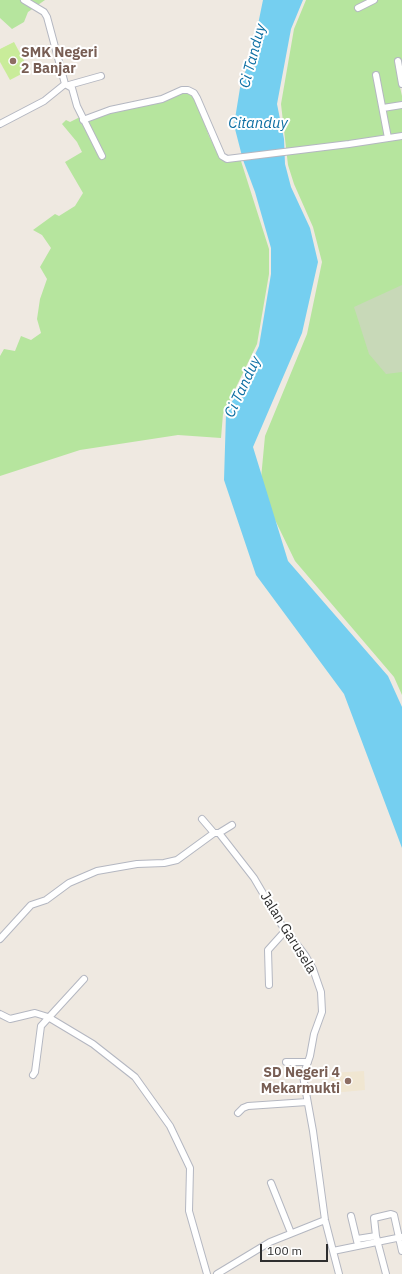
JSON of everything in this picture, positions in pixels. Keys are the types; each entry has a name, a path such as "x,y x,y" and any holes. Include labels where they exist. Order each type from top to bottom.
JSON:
{"street":[{"path":"24,0 44,12 67,84 83,120 102,156"},
{"path":"358,8 374,0"},
{"path":"398,61 402,84"},
{"path":"376,75 388,138"},
{"path":"0,124 44,101 67,84 101,76"},
{"path":"83,120 110,110 162,98 182,90 188,90 194,93 201,104 222,156 226,159 236,159 402,136"},
{"path":"383,108 402,105"},
{"name":"Jalan Garusela","path":"202,819 216,833 254,878 286,930 305,955 313,969 321,992 322,1012 314,1034 308,1062 303,1076 313,1131 325,1220 339,1274"},
{"path":"0,939 31,904 46,900 69,883 97,871 137,864 164,863 176,860 216,833 232,825"},
{"path":"269,985 268,950 286,930"},
{"path":"33,1075 35,1072 41,1026 84,979"},
{"path":"0,1014 10,1019 35,1013 48,1017 93,1044 132,1074 170,1126 190,1168 189,1211 208,1274"},
{"path":"286,1062 308,1062"},
{"path":"238,1113 243,1108 248,1106 307,1102"},
{"path":"271,1183 291,1233"},
{"path":"386,1274 377,1239 374,1218 391,1214 394,1216 402,1251"},
{"path":"351,1216 358,1242"},
{"path":"217,1274 264,1246 291,1233 325,1220"},
{"path":"333,1251 358,1242 400,1237"}],"shaded area":[{"name":"SD Negeri 4 Mekarmukti","path":"364,1071 365,1090 332,1093 330,1073"}],"green space":[{"path":"0,0 45,0 28,12 24,22 12,29 0,18"},
{"path":"306,0 402,0 402,63 395,65 402,96 402,695 394,677 295,561 260,489 265,436 307,334 322,262 313,227 294,184 288,165 281,104 294,29"},
{"path":"14,42 29,70 10,80 0,62 0,49"},
{"path":"187,92 193,95 209,136 220,157 226,161 241,161 269,249 269,274 257,344 223,414 221,438 178,435 80,450 0,476 0,356 4,349 15,351 21,336 31,340 41,333 37,319 40,299 47,279 40,267 51,248 42,235 33,230 55,214 59,216 75,206 83,193 65,162 82,152 77,142 62,124 66,120 70,122 80,117"},
{"path":"402,285 402,372 386,374 369,354 354,307"}],"water":[{"path":"263,0 303,0 291,29 277,104 284,139 285,164 291,187 310,228 318,262 302,333 253,447 288,561 388,676 402,707 402,848 344,694 256,575 224,480 226,414 259,346 271,274 271,248 255,192 243,160 234,125 240,88 254,44"}],"place":[{"name":"SMK Negeri 2 Banjar","path":"13,61"},
{"name":"SD Negeri 4 Mekarmukti","path":"348,1081"}],"water label":[{"name":"Ci Tanduy","path":"253,56"},
{"name":"Citanduy","path":"258,124"},
{"name":"Ci Tanduy","path":"243,387"}]}
